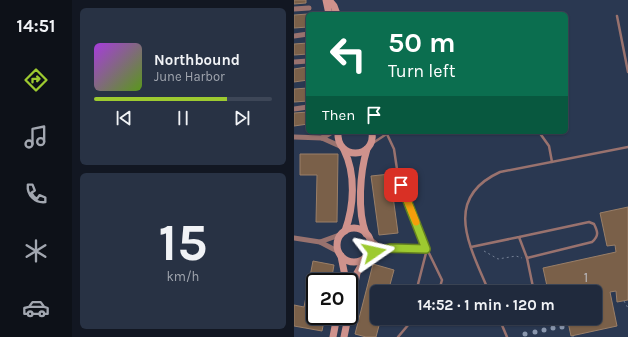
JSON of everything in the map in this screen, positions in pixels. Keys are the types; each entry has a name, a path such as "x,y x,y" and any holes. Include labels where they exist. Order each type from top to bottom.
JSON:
{"street":[{"path":"328,0 329,12"},
{"path":"328,0 334,6 336,12"},
{"path":"294,9 309,8"},
{"path":"294,36 306,34"},
{"path":"294,62 306,61"},
{"path":"294,108 306,107"},
{"path":"322,138 329,134"},
{"path":"338,134 339,142 350,161 352,175 351,207 344,232 338,241 344,273"},
{"path":"344,337 356,273 371,246 363,225 361,205 363,167 372,140 372,134"},
{"path":"294,138 322,138 354,153 363,152 369,147"},
{"path":"320,242 344,232 357,229 367,234"},
{"path":"294,238 320,242 350,262 360,261 366,257"},
{"path":"333,337 335,325"}],"lane":[{"path":"617,16 628,72"},
{"path":"369,147 385,134"},
{"path":"388,134 394,149 398,176 426,249 442,280 441,285"},
{"path":"540,134 549,146 552,162"},
{"path":"485,285 464,225 464,211 470,196 488,177 500,172 628,146"},
{"path":"471,247 589,222 594,224 598,232 596,239 592,242 527,258"},
{"path":"367,234 378,244 390,248"},
{"path":"519,236 527,258 533,285"},
{"path":"366,257 381,250 390,248 426,249"},
{"path":"418,285 426,249"},
{"path":"398,337 408,325"},
{"path":"502,325 507,337"}],"path":[{"path":"484,251 498,259 516,256 520,258 527,258"},
{"path":"624,301 628,308"}],"building":[{"path":"294,0 306,0 306,3 294,4"},
{"path":"306,14 306,27 294,28 294,15"},
{"path":"306,43 306,54 294,55 294,44"},
{"path":"306,67 306,80 294,82 294,69"},
{"path":"306,88 306,101 294,102 294,89"},
{"path":"306,112 306,124 294,126 294,113"},
{"path":"300,154 338,154 337,222 316,222 317,175 300,175"},
{"path":"390,174 398,233 379,235 371,176"},
{"path":"628,207 628,300 617,302 616,291 610,292 617,326 571,336 569,325 602,325 602,285 547,285 543,268 616,252 615,245 607,246 600,213"},
{"path":"313,261 334,265 333,273 311,273"},
{"path":"373,264 394,270 390,285 370,285 370,325 379,325 376,337 366,337 355,334"},
{"path":"306,297 306,325 323,325 322,331 294,326 294,305 304,307"}],"slow traffic":[{"path":"407,200 416,222"}],"route":[{"path":"374,252 390,248 426,249 401,185"}]}
